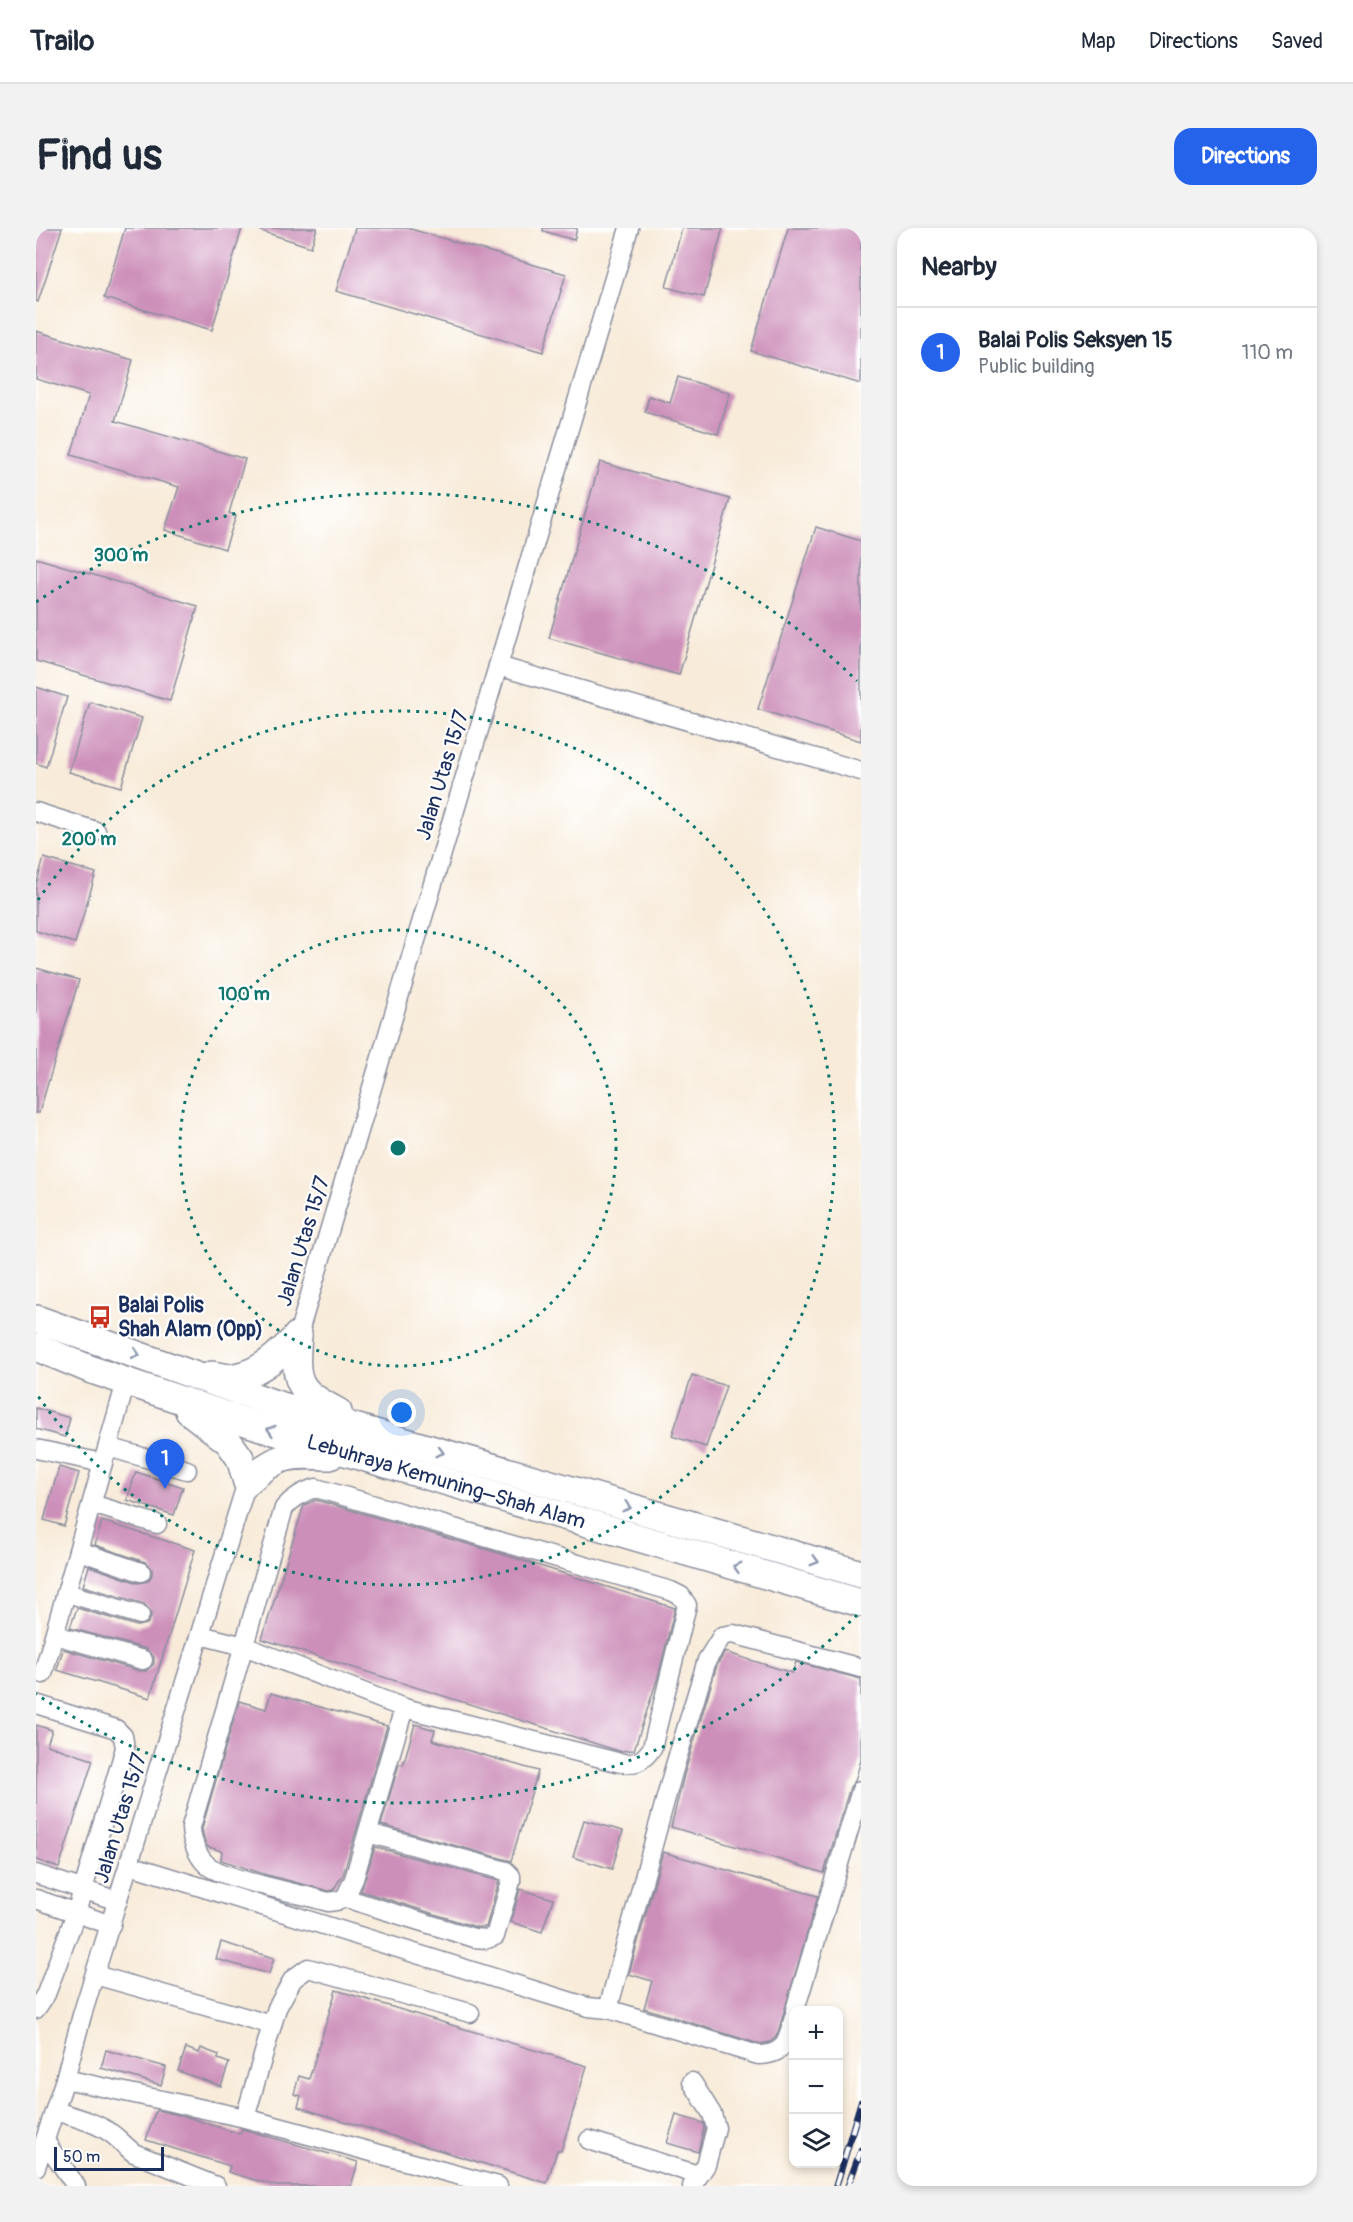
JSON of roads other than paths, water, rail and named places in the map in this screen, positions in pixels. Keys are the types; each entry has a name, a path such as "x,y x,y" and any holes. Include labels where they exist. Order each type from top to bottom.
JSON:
{"highway":[{"path":"36,1313 88,1337"},
{"name":"Lebuhraya Kemuning–Shah Alam","path":"36,1319 275,1404 861,1574"},
{"path":"185,1371 233,1378 260,1369 278,1357 298,1335"},
{"path":"298,1335 296,1365 300,1386 317,1401 384,1436"},
{"name":"Lebuhraya Kemuning–Shah Alam","path":"36,1347 92,1370 267,1429 857,1602"},
{"path":"36,1356 92,1370"},
{"path":"162,1394 201,1419 228,1441 240,1458 247,1482 277,1459 304,1455 367,1458"}],"street":[{"name":"Jalan Utas 15/7","path":"298,1335 629,228"},
{"path":"498,666 861,771"},
{"path":"36,812 96,831"},
{"path":"43,1674 126,1382"},
{"path":"36,1449 106,1455 187,1470"},
{"name":"Jalan Utas 15/7","path":"36,2167 65,2079 247,1482"},
{"path":"200,1635 244,1646 404,1708 631,1764 644,1760 652,1748 687,1605 681,1596 671,1591 316,1488 305,1491 284,1508 244,1646 191,1827 191,1838 206,1865 226,1875 328,1902 345,1898 474,1938 487,1939 495,1936 511,1881 511,1876 506,1871 368,1833"},
{"path":"92,1504 157,1524"},
{"path":"79,1551 141,1572"},
{"path":"67,1593 140,1616"},
{"path":"608,2009 673,1772 704,1666 713,1647 723,1636 733,1634 861,1668"},
{"path":"55,1635 143,1660"},
{"path":"36,1704 116,1729 123,1736 124,1748 76,1913 46,1994 36,2009"},
{"path":"345,1898 354,1879 404,1708"},
{"path":"796,2006 861,1790"},
{"path":"130,1864 588,2007 608,2009 758,2055 770,2055 780,2051 789,2033"},
{"path":"36,1874 118,1901"},
{"path":"36,1899 111,1925"},
{"path":"245,2118 277,2008 293,1979 308,1968 470,2013"},
{"path":"95,1975 272,2025"},
{"path":"65,2079 245,2118 498,2186"},
{"path":"589,2139 695,2181 706,2165 716,2128 712,2114 692,2082"},
{"path":"55,2111 94,2124 113,2134 123,2146 134,2153 216,2186"},
{"path":"45,2141 76,2186"}],"railway":[{"path":"836,2186 861,2102"},
{"path":"848,2186 861,2150"}],"place":[{"name":"Balai Polis Shah Alam (Opp)","path":"100,1317"},
{"name":"Balai Polis Seksyen 15","path":"165,1489"}]}
